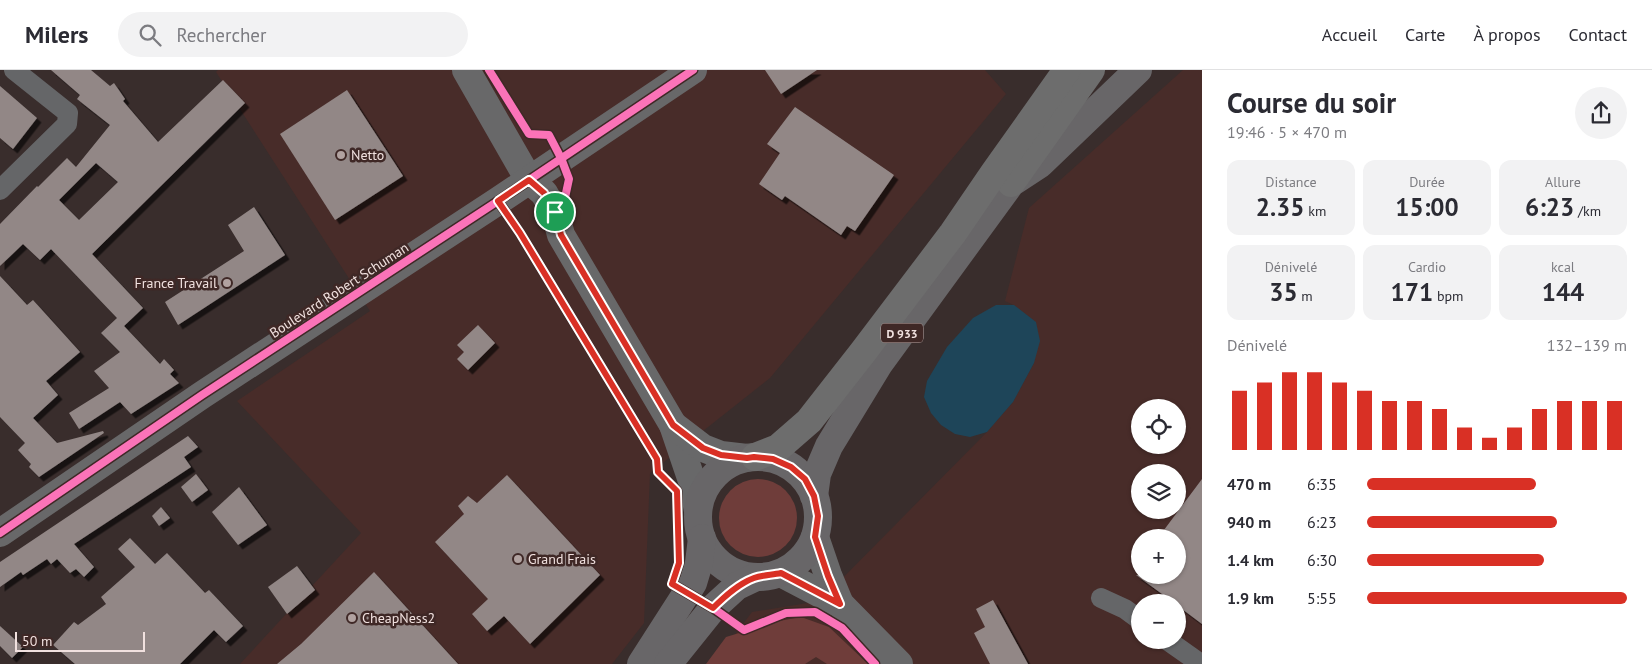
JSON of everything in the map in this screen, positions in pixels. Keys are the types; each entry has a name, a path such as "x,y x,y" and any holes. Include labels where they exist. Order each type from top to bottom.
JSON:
{"highway":[{"name":"D 933","path":"751,458 778,448 808,421 953,233 1067,70"},
{"name":"D 933","path":"1011,183 1091,70"}],"main road":[{"path":"1011,183 1040,164 1138,70"},
{"name":"D 933","path":"814,496 818,474 829,446 880,364 1011,183"},
{"path":"668,664 713,608 737,586 768,575 796,564 807,552 815,537 818,516 814,496 805,479 791,467 773,459 751,458 729,465 714,476 704,492 698,511 698,524 710,554 723,566 739,574 768,575"},
{"path":"641,664 693,583 699,563 702,538"}],"street":[{"path":"0,190 67,124 68,113 14,70"},
{"path":"466,70 529,180 528,202 540,221 561,235 673,425 693,484 698,511"},
{"name":"Boulevard Robert Schuman","path":"0,532 210,390 498,201 693,70"},
{"path":"673,425 703,448 721,455 751,458"},
{"path":"815,537 840,604 899,664"},
{"path":"768,575 840,604"},
{"path":"1101,598 1131,614"},
{"path":"1180,649 1201,664"}],"shaded area":[{"path":"218,70 985,70 1006,94 770,378 650,473 644,623 612,664 240,664 361,533 237,401 370,311 216,72"},
{"path":"1183,70 1202,70 1202,664 713,664 752,612 820,601 987,432 1013,402 1034,363 1014,305 1005,301 1029,208"},
{"path":"750,479 766,479 780,485 791,496 797,510 797,526 791,540 780,551 766,557 750,557 736,551 725,540 719,526 719,510 725,496 736,485"},
{"path":"801,617 829,627 868,664 827,664 816,657 805,664 706,664 726,637 779,621"}],"water":[{"path":"996,305 1014,305 1036,322 1040,341 1034,363 1013,402 987,432 970,437 955,434 941,425 931,413 924,397 927,381 947,347 973,318"}],"building":[{"path":"51,70 91,70 110,86 114,83 125,99 123,101 158,142 223,80 245,103 92,254 143,308 124,326 160,364 164,359 174,370 170,374 179,383 131,414 120,402 79,429 69,413 109,388 94,371 120,352 101,333 117,318 51,249 40,260 23,244 0,266 0,224 67,158 76,167 110,125 77,99 80,95","holes":["96,163 118,182 79,220 59,200"]},
{"path":"765,70 817,70 781,94"},
{"path":"0,86 37,118 13,149 0,138"},
{"name":"Netto","path":"347,90 403,176 335,220 280,134"},
{"path":"795,107 894,175 855,231 847,226 841,235 785,196 782,200 759,184 780,153 767,144"},
{"path":"254,207 285,255 178,325 165,302 244,251 228,225"},
{"path":"0,276 27,305 33,300 80,352 46,381 58,395 33,418 57,443 103,431 104,433 39,477 29,467 31,464 18,450 25,443 0,417"},
{"path":"478,325 495,343 468,370 457,359 464,352 457,345"},
{"path":"188,436 198,447 184,457 191,467 74,544 94,567 84,577 76,569 70,573 57,559 51,564 47,559 23,575 21,572 0,587 0,562"},
{"path":"196,474 208,490 192,502 181,487"},
{"name":"Grand Frais","path":"507,475 600,575 530,644 504,616 487,631 472,614 488,599 435,542 464,514 458,506 468,496 477,503"},
{"path":"1202,479 1202,624 1186,612 1186,594 1162,594 1148,584 1186,584 1186,529 1165,529 1172,519 1186,519 1186,500"},
{"path":"239,487 267,525 238,545 212,512"},
{"path":"161,507 170,518 159,526 152,516"},
{"path":"130,538 155,564 167,553 205,593 209,590 243,626 226,642 214,630 180,664 75,664 53,645 74,622 78,625 106,604 101,597 135,567 118,549"},
{"path":"297,566 315,590 287,614 268,587"},
{"path":"374,572 458,664 277,664 301,644"},
{"path":"993,600 1028,664 990,664 974,633 985,627 976,609"},
{"path":"0,626 23,647 12,658 0,646"}],"cycle path":[{"path":"489,70 529,134 549,135 569,179 563,207"},
{"path":"0,533 202,395 498,201 693,70"},
{"path":"498,201 520,233 657,459 658,472 677,491 679,563 672,584 713,608 744,630 786,613 815,612 842,628 875,664"}],"place":[{"name":"Netto","path":"341,155"},
{"name":"France Travail","path":"227,283"},
{"name":"Grand Frais","path":"518,559"},
{"name":"CheapNess2","path":"352,618"}],"route":[{"path":"529,180 544,193 555,212 561,235 673,425 703,448 721,455 773,459 791,467 805,479 814,496 818,516 815,537 840,604 781,573 756,577 737,586 713,608 672,584 679,563 677,491 658,472 657,459 520,233 498,201 529,180"}]}
